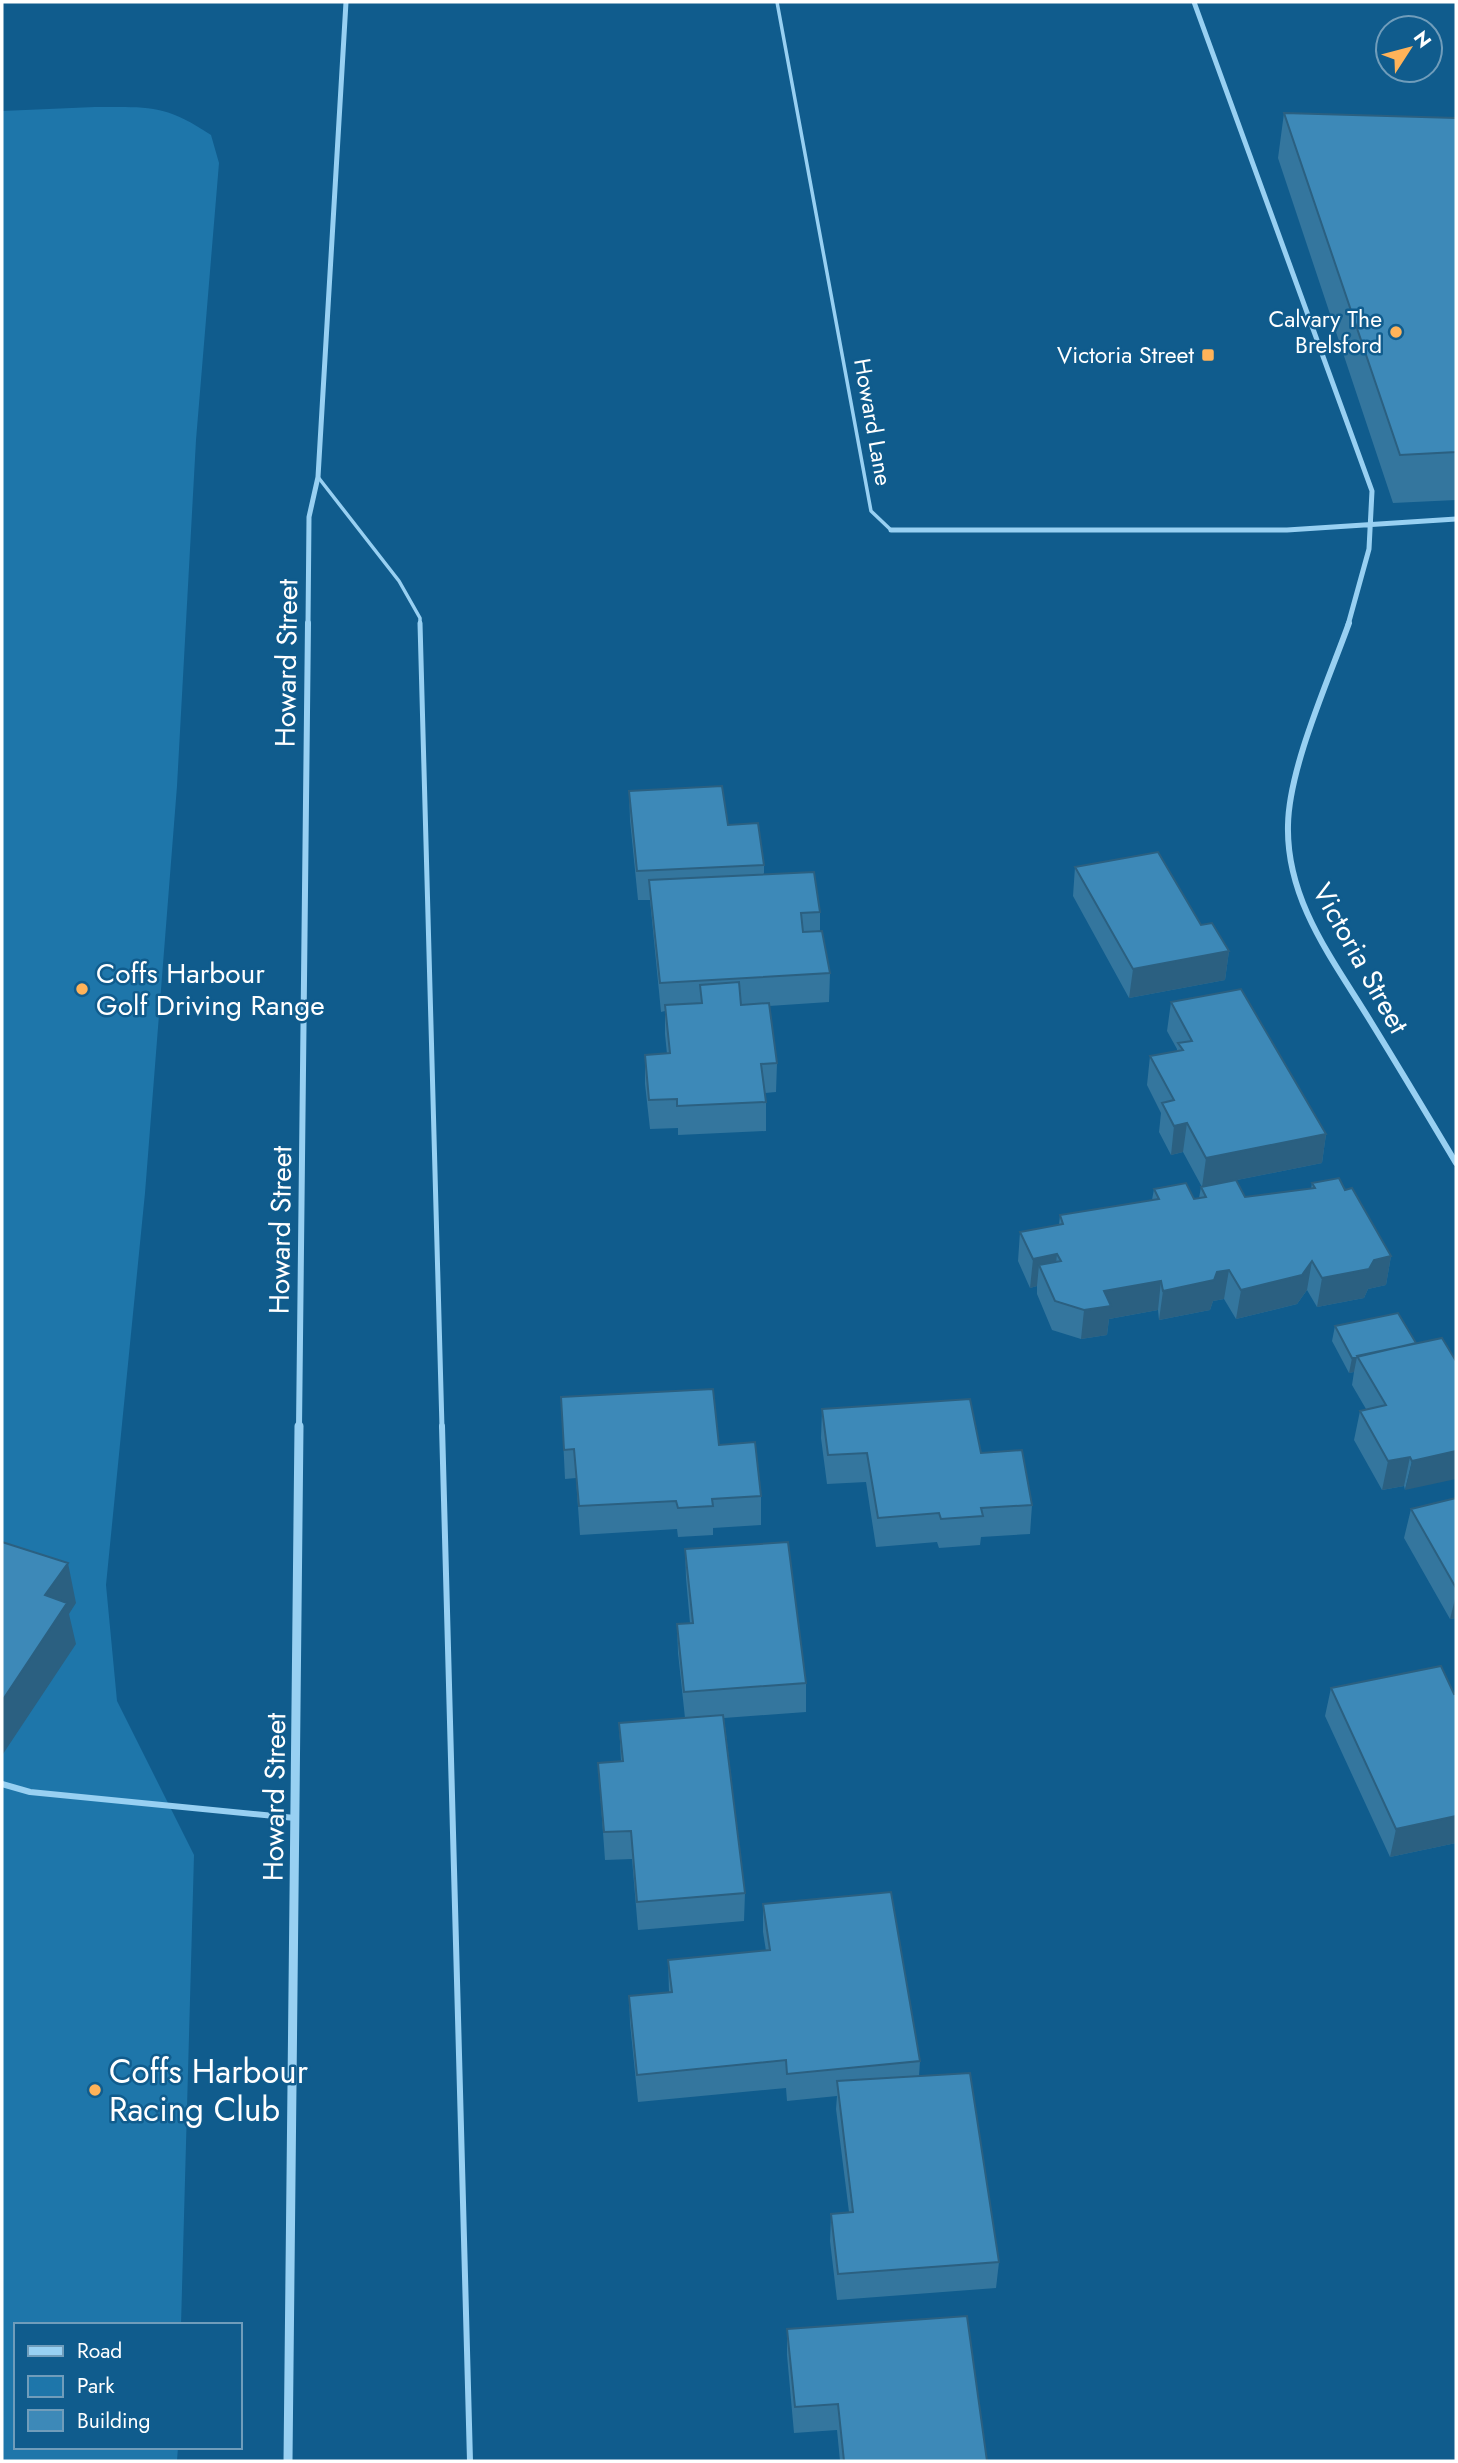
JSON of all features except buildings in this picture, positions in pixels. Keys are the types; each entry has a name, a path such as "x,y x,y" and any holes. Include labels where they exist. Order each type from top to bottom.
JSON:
{"street":[{"name":"Howard Street","path":"288,2461 309,517 318,477 346,2"},
{"name":"Victoria Street","path":"1194,2 1372,491 1374,522 1355,612 1318,709 1287,822 1289,860 1296,887 1318,936 1456,1163"},
{"name":"Howard Lane","path":"891,530 1287,530 1374,522 1456,519"}],"lane":[{"name":"Howard Lane","path":"777,2 871,511 891,530"},
{"path":"318,477 399,581 419,618 470,2461"},
{"path":"2,1784 30,1792 295,1818"}],"green space":[{"name":"Coffs Harbour Golf Driving Range","path":"95,107 156,109 181,118 211,135 219,163 196,440 177,786 145,1193 106,1585 117,1701 194,1855 181,2323 14,2323 14,2449 178,2449 177,2461 2,2461 2,111"}],"place":[{"name":"Calvary The Brelsford","path":"1396,332"},
{"name":"Victoria Street","path":"1208,355"},
{"name":"Coffs Harbour Golf Driving Range","path":"82,989"},
{"name":"Coffs Harbour Racing Club","path":"95,2090"}]}
